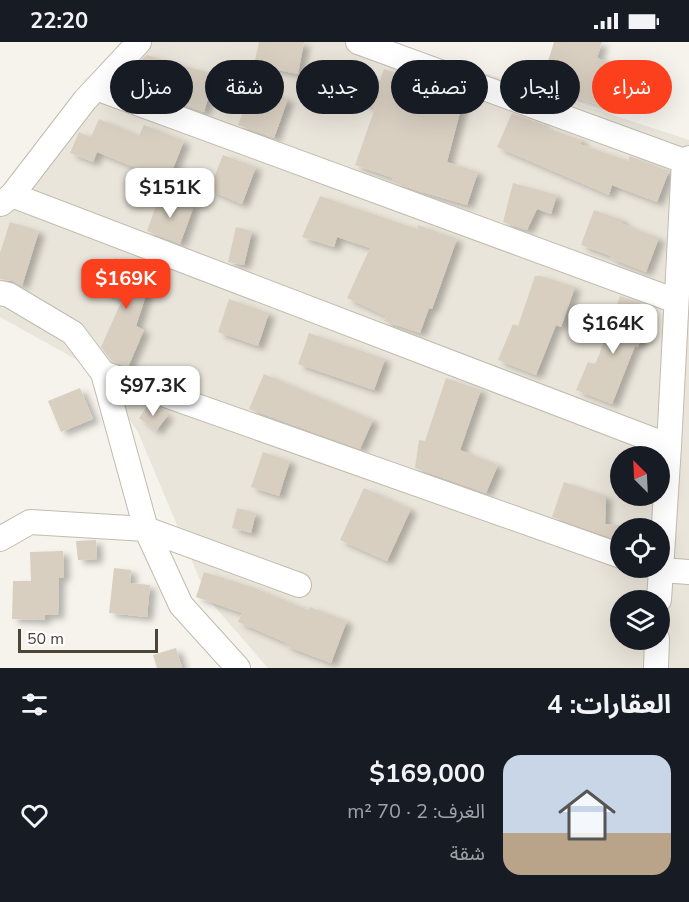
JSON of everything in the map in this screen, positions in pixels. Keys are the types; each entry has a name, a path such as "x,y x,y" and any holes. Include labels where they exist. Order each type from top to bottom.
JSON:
{"street":[{"path":"139,42 96,88 6,200 669,446 686,160 358,42"},
{"path":"96,88 676,301"},
{"path":"0,293 9,295 73,333 103,373 146,529 181,605 238,668"},
{"path":"103,373 610,552"},
{"path":"0,539 30,522 146,529 299,585"},
{"path":"670,570 689,572"},
{"path":"656,668 657,650"}],"shaded area":[{"path":"135,42 390,42 445,60 391,60 391,114 488,114 488,74 500,78 500,114 580,114 580,104 592,108 592,114 610,114 689,140 689,668 268,668 208,599 138,432 97,371 0,317 0,212 110,73 110,114 193,114 193,60 121,60"}],"building":[{"path":"259,42 304,42 301,60 296,60 296,74 284,71 284,60 255,60"},
{"path":"554,42 602,42 597,58 603,60 592,60 592,103 580,99 580,60 548,60"},
{"path":"147,55 164,60 142,60"},
{"path":"193,69 205,72 204,112 193,108"},
{"path":"384,69 391,71 391,114 460,114 447,162 478,172 467,205 392,182 393,178 355,165 373,114 379,114 379,81"},
{"path":"284,98 288,99 284,110"},
{"path":"242,114 283,114 274,138 238,125"},
{"path":"512,114 515,114 544,125 543,127 582,140 580,144 628,161 630,156 669,171 657,202 612,185 609,195 497,147"},
{"path":"99,119 139,136 144,125 184,141 168,181 97,152 93,162 70,153 79,132 91,137"},
{"path":"223,155 256,167 242,204 209,190"},
{"path":"513,183 557,195 551,214 537,209 527,230 503,222"},
{"path":"160,194 194,206 180,244 147,231"},
{"path":"320,196 417,229 418,225 457,239 432,309 429,308 420,333 384,321 386,316 347,298 370,248 337,237 334,247 302,237"},
{"path":"594,210 623,220 621,223 659,238 646,272 581,245"},
{"path":"10,222 39,231 22,286 0,279 0,253"},
{"path":"236,227 252,231 244,265 228,262"},
{"path":"115,258 154,270 136,326 144,330 128,367 112,361 101,347 122,300 104,294"},
{"path":"535,276 575,287 561,327 556,325 536,375 498,360 513,324 518,326"},
{"path":"620,296 637,302 630,322 645,327 612,404 576,390 588,362 595,364"},
{"path":"229,299 269,313 258,346 218,332"},
{"path":"309,333 385,359 374,390 298,364"},
{"path":"264,374 373,420 360,449 249,409"},
{"path":"446,378 481,390 460,450 498,465 486,493 415,468 419,440 425,441"},
{"path":"80,388 93,419 61,432 48,401"},
{"path":"149,404 168,415 156,431 139,418"},
{"path":"263,452 290,461 279,496 251,487"},
{"path":"564,482 606,496 605,524 610,524 610,537 552,517"},
{"path":"364,488 411,509 387,561 340,540"},
{"path":"237,508 256,513 251,533 232,528"},
{"path":"96,540 97,559 78,560 76,541"},
{"path":"63,551 64,577 59,578 58,615 45,615 45,620 12,619 13,581 31,581 30,552"},
{"path":"114,568 131,570 130,583 150,585 147,617 109,613"},
{"path":"204,572 252,587 308,610 310,607 347,621 331,663 286,646 287,643 238,622 242,613 196,597"},
{"path":"176,648 182,668 157,668 153,655"}]}
